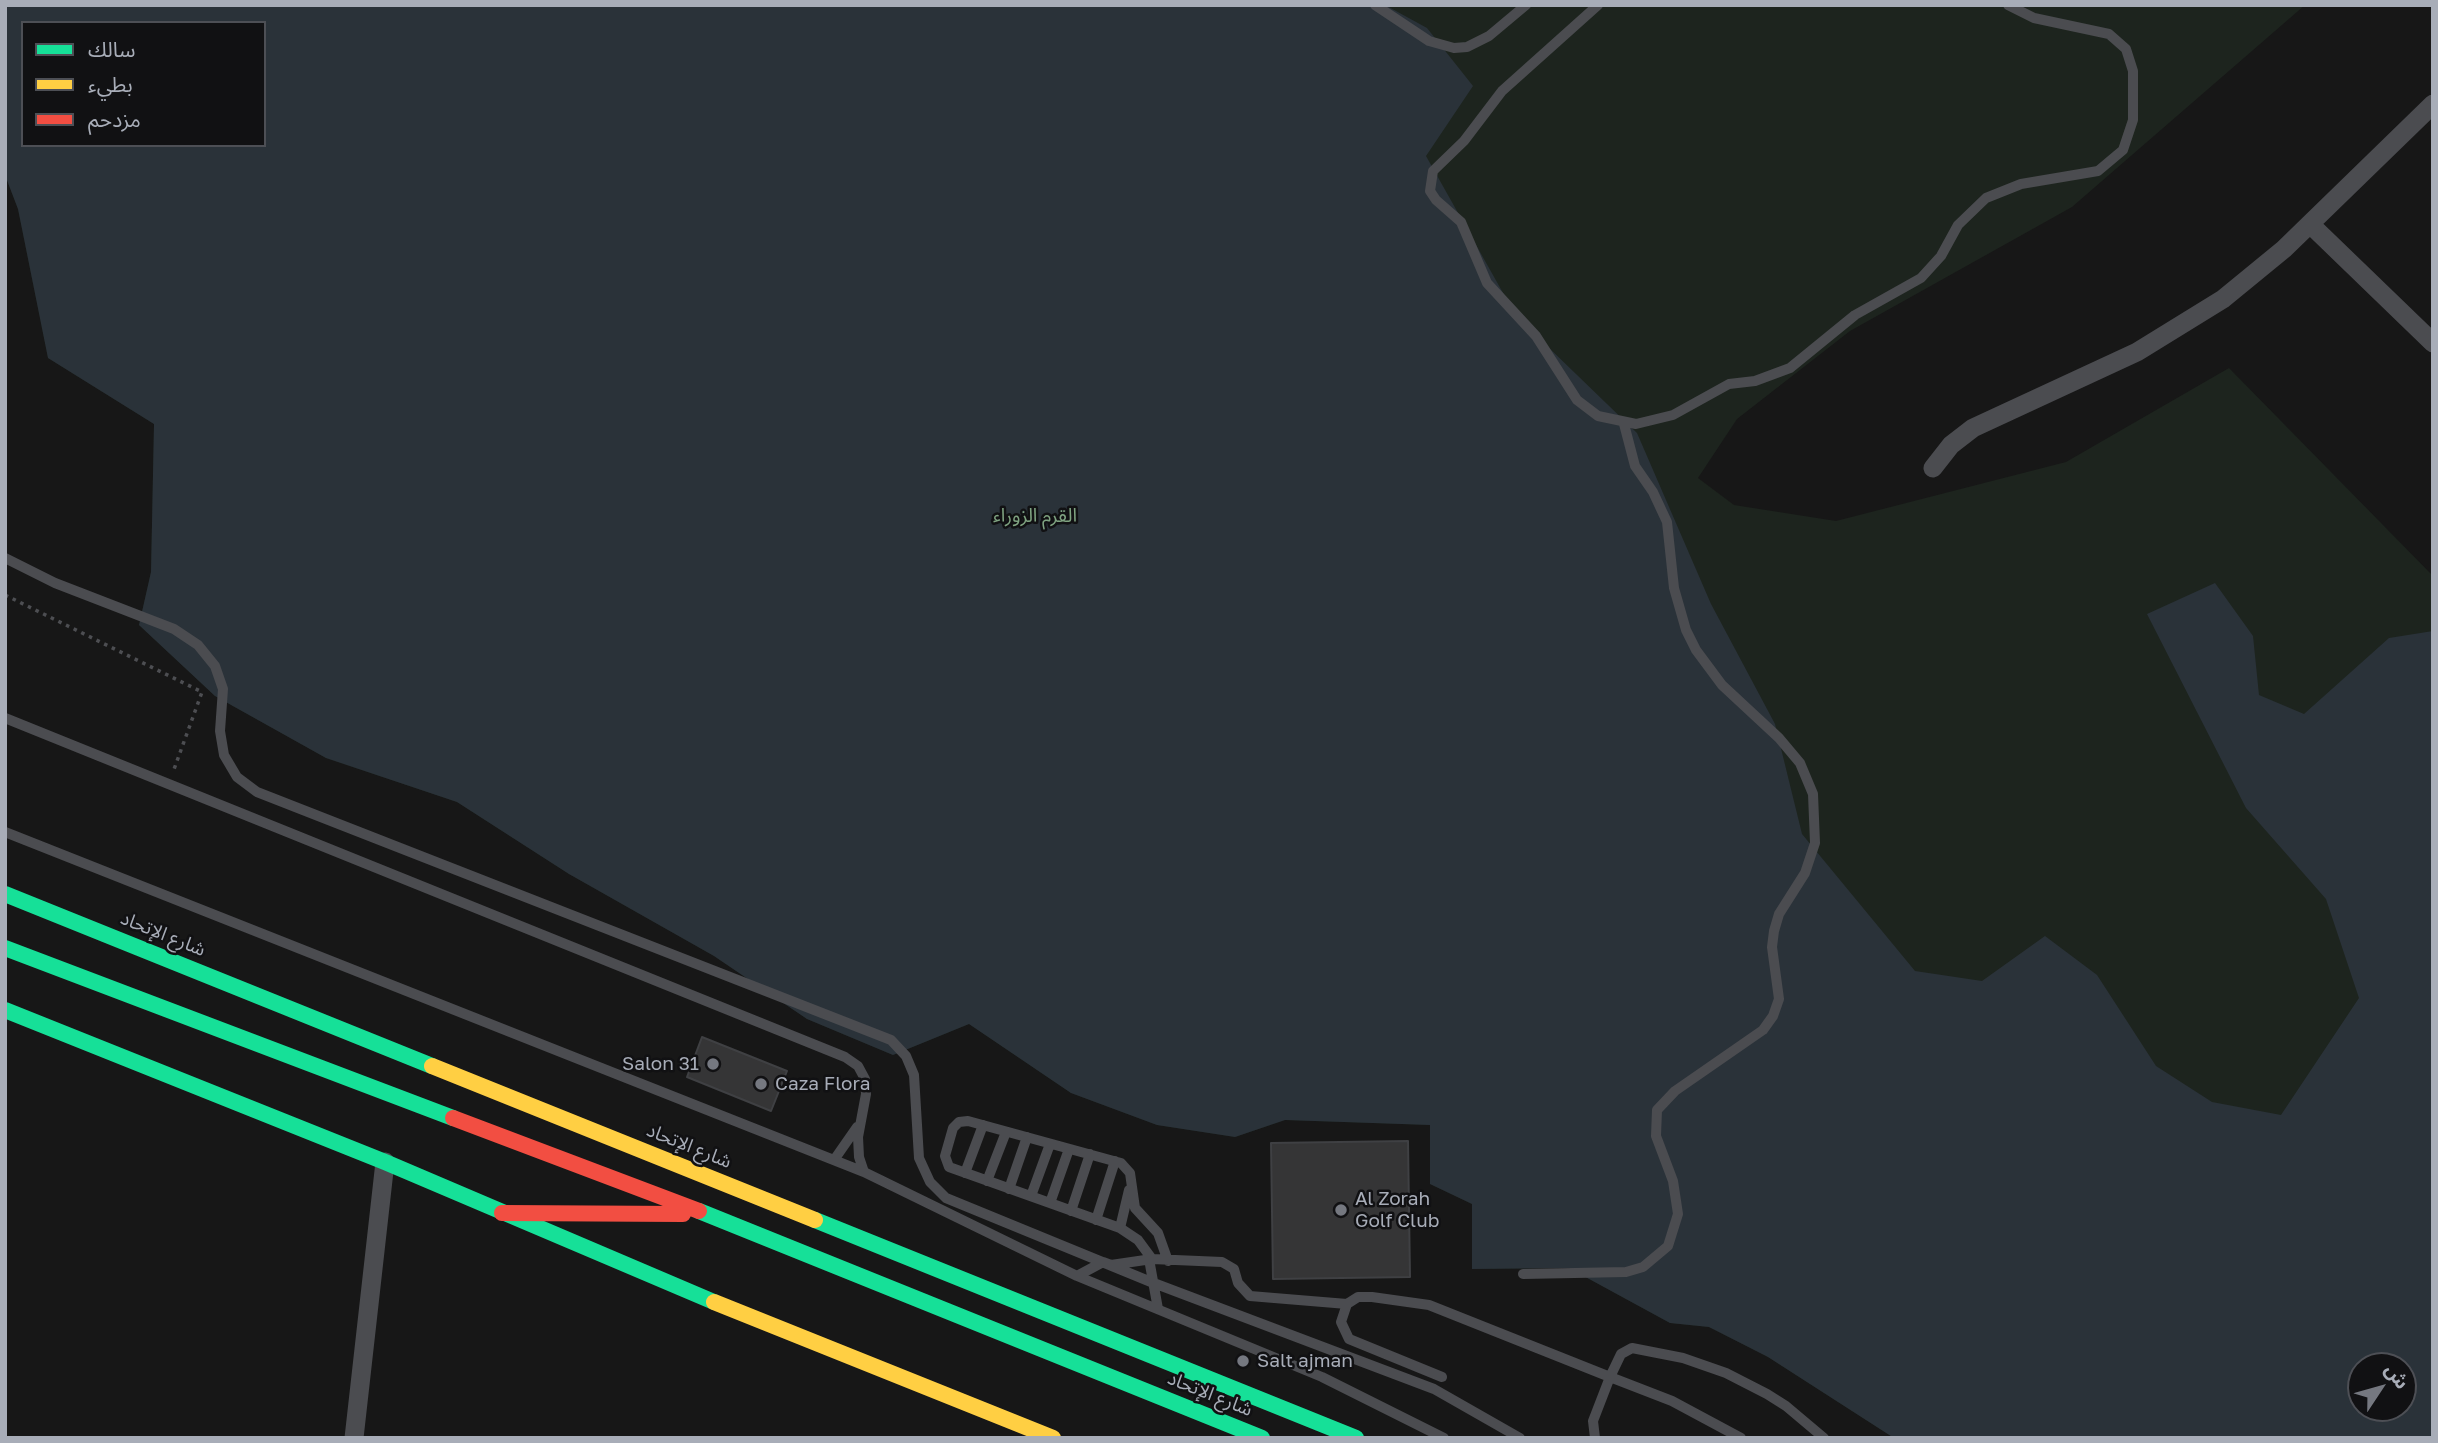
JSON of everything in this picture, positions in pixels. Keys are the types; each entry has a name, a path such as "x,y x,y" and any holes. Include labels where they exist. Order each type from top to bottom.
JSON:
{"main road":[{"name":"شارع الإتحاد","path":"5,894 1356,1438"},
{"name":"شارع الإتحاد","path":"5,948 708,1214 1257,1436"},
{"path":"5,1010 385,1162 661,1281 1053,1438"},
{"path":"502,1213 708,1214"}],"street":[{"path":"1933,468 1951,445 1973,428 2109,366 2190,322 2254,275 2433,104"},
{"path":"2310,224 2433,343"},
{"path":"354,1438 385,1162"}],"lane":[{"path":"1375,5 1429,41 1454,48 1466,47 1489,36 1526,5"},
{"path":"1598,5 1502,91 1457,149 1433,171 1430,191 1436,200 1461,222 1487,283 1536,336 1577,400 1598,416 1624,424 1654,421 1672,415 1729,384 1755,381 1790,368 1855,315 1920,278 1941,256 1958,225 1986,198 2021,184 2098,171 2112,162 2130,136 2133,120 2133,71 2126,49 2109,34 2034,18 2008,5"},
{"path":"1523,1274 1626,1272 1650,1263 1668,1246 1678,1214 1673,1181 1656,1136 1657,1110 1675,1091 1763,1030 1773,1016 1779,999 1772,947 1774,931 1779,914 1805,873 1815,843 1813,794 1800,764 1779,738 1722,685 1696,650 1686,630 1674,588 1667,522 1657,499 1632,459 1624,424"},
{"path":"5,558 55,583 174,629 198,645 215,666 223,689 220,731 224,755 236,777 257,792 891,1041 906,1056 914,1075 919,1158 936,1190 957,1203 1151,1282 1434,1389 1520,1438"},
{"path":"5,718 845,1057 858,1066 865,1079 858,1147 864,1172"},
{"path":"5,832 864,1172 1077,1276 1344,1387 1444,1438"},
{"path":"834,1160 852,1137 862,1117"},
{"path":"1158,1309 1151,1282 1150,1259 1138,1240 1120,1228 949,1167 945,1160 953,1128 963,1121 983,1125 1115,1161 1126,1167 1132,1179 1135,1208 1158,1233 1168,1261"},
{"path":"965,1173 983,1125"},
{"path":"987,1181 1006,1132"},
{"path":"1009,1189 1027,1137"},
{"path":"1031,1196 1050,1144"},
{"path":"1050,1203 1069,1149"},
{"path":"1071,1211 1090,1154"},
{"path":"1096,1220 1115,1161"},
{"path":"1120,1228 1132,1179"},
{"path":"1077,1276 1103,1262 1111,1265 1150,1259 1229,1264 1243,1290 1250,1296 1347,1304 1358,1297 1372,1297 1429,1305 1672,1401 1741,1438"},
{"path":"1347,1304 1341,1322 1349,1339 1442,1377"},
{"path":"1595,1438 1593,1421 1610,1377 1621,1354 1632,1349 1683,1358 1747,1382 1786,1406 1824,1438"}],"path":[{"path":"5,595 202,692 169,784"}],"green space":[{"name":"القرم الزوراء","path":"5,5 2305,5 2072,207 1850,331 1737,419 1698,478 1734,505 1836,521 2066,462 2229,368 2433,576 2433,1438 1894,1438 1768,1357 1709,1327 1670,1323 1569,1268 1472,1269 1472,1204 1430,1184 1430,1125 1285,1120 1235,1137 1157,1125 1071,1093 969,1024 893,1055 807,1019 714,956 569,874 457,802 326,758 215,696 139,625 151,572 154,424 48,358 18,209 5,175"}],"shaded area":[{"name":"القرم الزوراء","path":"5,5 1385,5 1427,28 1473,86 1426,156 1516,316 1637,433 1711,604 1775,724 1802,834 1915,971 1982,981 2045,936 2097,975 2156,1066 2212,1102 2281,1115 2359,998 2326,899 2246,808 2147,614 2215,583 2253,636 2259,695 2304,714 2389,638 2433,631 2433,1438 1894,1438 1768,1357 1709,1327 1670,1323 1569,1268 1472,1269 1472,1204 1430,1184 1430,1125 1285,1120 1235,1137 1157,1125 1071,1093 969,1024 893,1055 807,1019 714,956 569,874 457,802 326,758 215,696 139,625 151,572 154,424 48,358 18,209 5,175"}],"building":[{"path":"702,1037 787,1071 771,1111 687,1077"},
{"name":"Al Zorah Golf Club","path":"1408,1141 1410,1277 1273,1279 1271,1143"}],"traffic: fast":[{"path":"5,894 432,1066"},
{"path":"5,948 453,1118"},
{"path":"5,1010 385,1162 714,1302"},
{"path":"699,1211 1262,1438"},
{"path":"815,1220 1356,1438"}],"traffic: slow":[{"path":"432,1066 815,1220"},
{"path":"714,1302 1053,1438"}],"traffic: jam":[{"path":"453,1118 699,1211"},
{"path":"502,1213 683,1214"}],"place":[{"name":"Salon 31","path":"713,1064"},
{"name":"Caza Flora","path":"761,1084"},
{"name":"Al Zorah Golf Club","path":"1341,1210"},
{"name":"Salt ajman","path":"1243,1361"}]}
